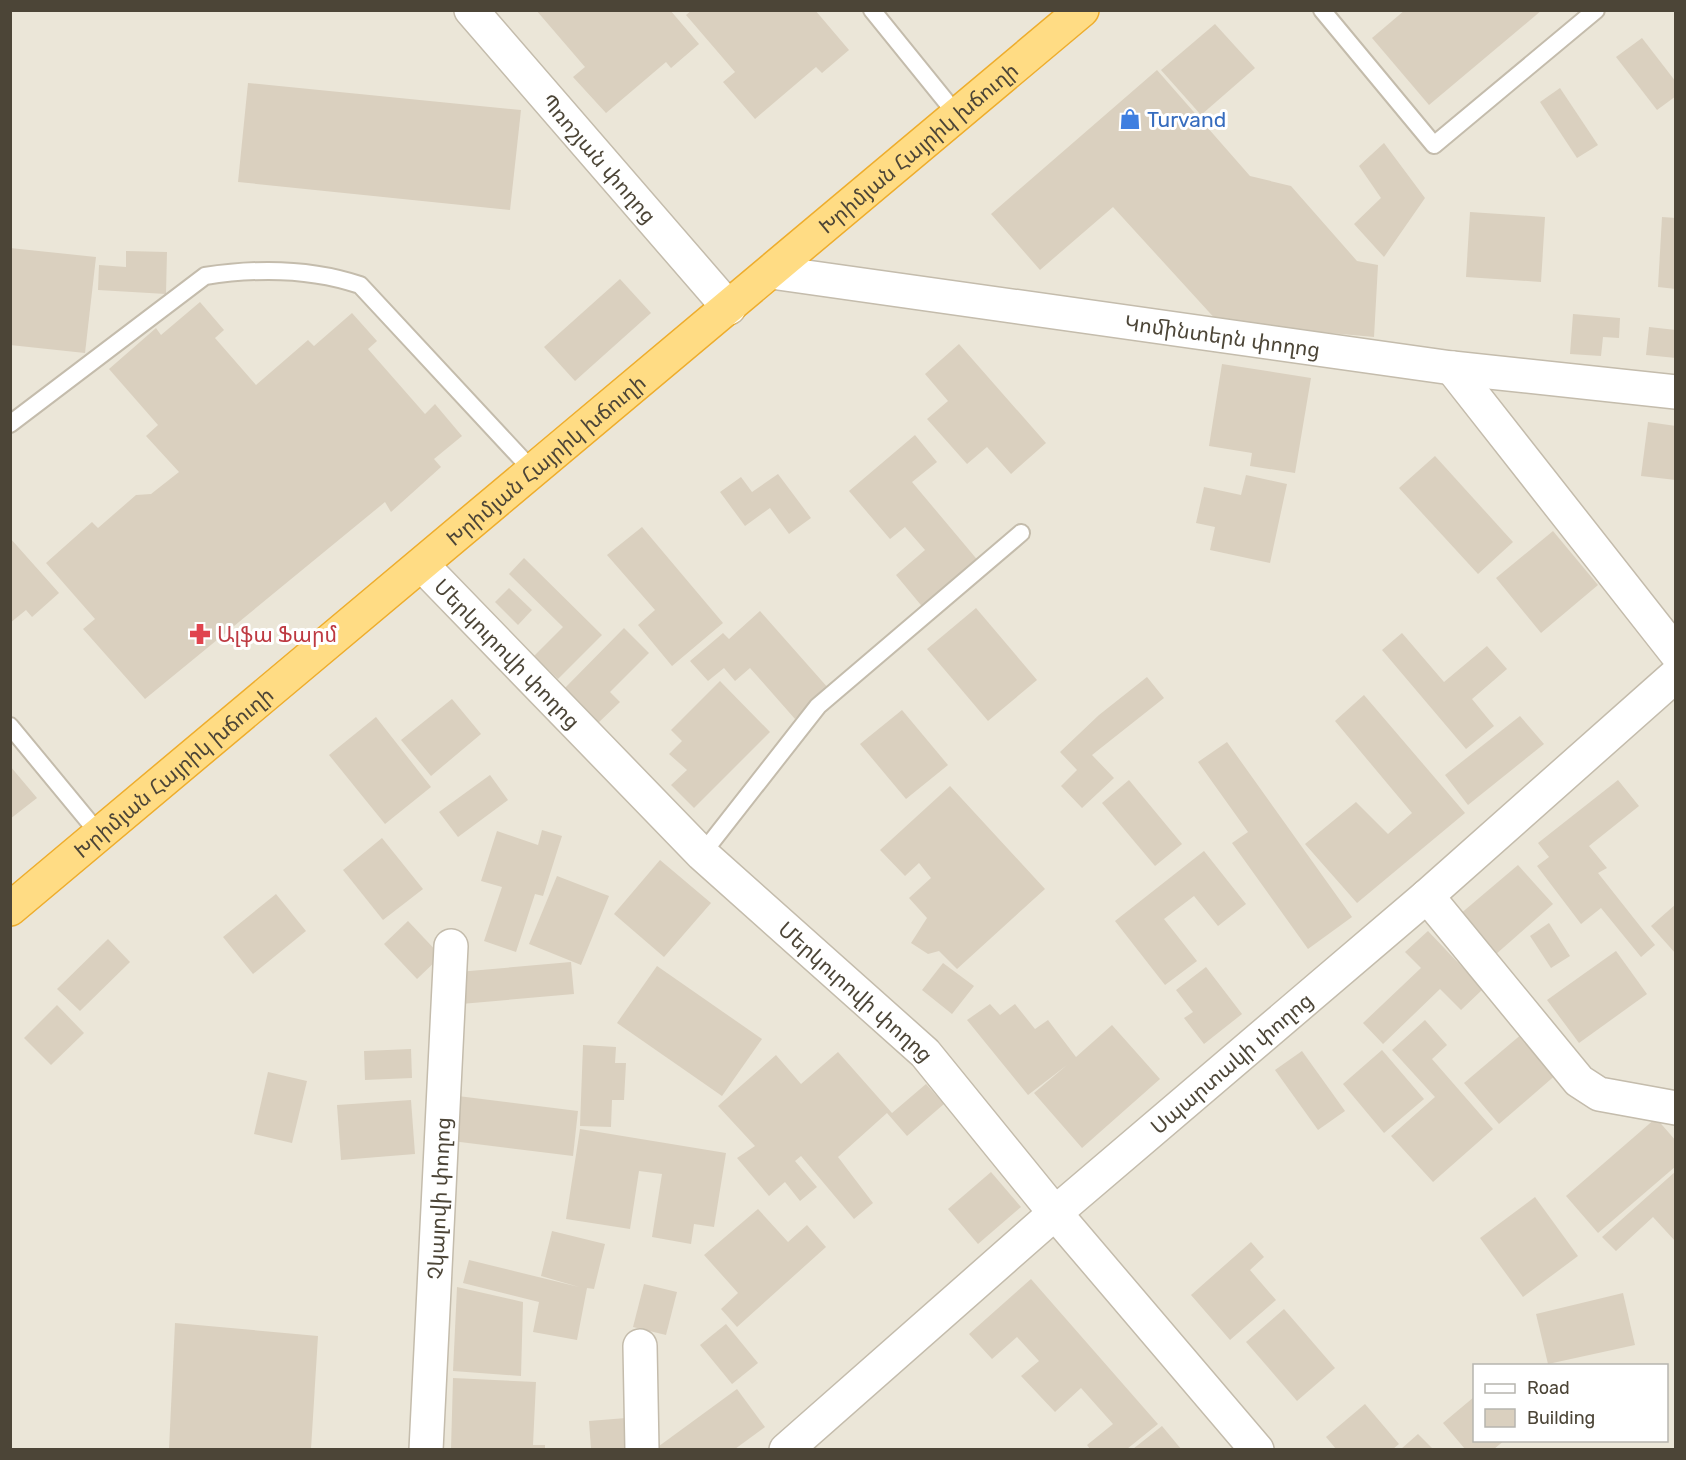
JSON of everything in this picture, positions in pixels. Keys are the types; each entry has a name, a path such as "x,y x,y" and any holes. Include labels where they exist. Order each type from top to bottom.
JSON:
{"highway":[{"name":"Խրիմյան Հայրիկ խճուղի","path":"10,909 1082,10"}],"street":[{"name":"Պռոշյան փողոց","path":"481,13 729,308"},
{"name":"Կոմինտերն փողոց","path":"771,272 1452,368 1676,392"},
{"path":"1452,368 1676,653"},
{"name":"Մերկուրովի փողոց","path":"422,565 702,854 925,1053 1055,1213 1257,1449"},
{"name":"Սպարտակի փողոց","path":"786,1449 1055,1213 1427,896 1676,675"},
{"path":"1427,896 1579,1082 1599,1094 1676,1108"},
{"name":"Չկալովի փողոց","path":"426,1449 451,946"},
{"path":"640,1346 642,1449"}],"lane":[{"path":"872,10 957,115"},
{"path":"1322,10 1434,145 1596,10"},
{"path":"10,424 205,276 228,272 301,271 339,278 360,285 533,471"},
{"path":"702,854 818,706 1021,533"},
{"path":"10,726 100,835"}],"shaded area":[{"path":"10,11 1675,11 1675,1449 11,1449"}],"building":[{"path":"536,10 670,10 699,44 671,68 666,62 606,113 573,77 585,67"},
{"path":"692,10 815,10 849,50 822,73 816,67 755,119 723,82 735,72 686,15"},
{"path":"1405,10 1542,10 1429,105 1372,38"},
{"path":"1215,24 1255,68 1201,115 1161,70"},
{"path":"1642,38 1676,82 1676,96 1657,110 1616,57"},
{"path":"1157,70 1250,176 1291,186 1357,261 1378,265 1374,337 1219,323 1113,207 1040,270 991,214"},
{"path":"248,83 521,110 510,210 238,182"},
{"path":"1560,88 1598,145 1577,158 1540,102"},
{"path":"1384,143 1425,198 1384,257 1354,224 1381,198 1359,166"},
{"path":"1470,212 1545,217 1541,282 1466,277"},
{"path":"1662,217 1676,218 1676,289 1658,287"},
{"path":"10,248 96,257 85,353 10,345"},
{"path":"126,251 167,252 166,294 98,290 99,265 126,267"},
{"path":"620,279 651,313 575,381 544,347"},
{"path":"200,302 224,330 215,338 256,385 308,340 314,346 352,313 377,341 368,349 425,414 435,404 462,436 434,459 441,467 391,512 385,502 145,699 83,629 95,619 46,563 92,522 98,528 136,495 151,494 179,472 146,436 158,425 109,369 156,328 161,335"},
{"path":"1573,314 1620,318 1619,338 1603,337 1601,356 1570,354"},
{"path":"1649,327 1676,330 1676,358 1646,355"},
{"path":"959,344 1046,443 1011,474 987,447 967,464 927,419 948,401 925,374"},
{"path":"1222,364 1311,378 1295,473 1250,466 1252,453 1209,446"},
{"path":"1648,422 1676,426 1676,480 1641,476"},
{"path":"915,435 937,462 912,482 980,563 925,610 896,575 925,550 905,527 890,539 849,491"},
{"path":"1435,456 1513,542 1478,574 1399,488"},
{"path":"778,474 811,518 789,534 770,508 745,526 720,492 741,477 752,492"},
{"path":"1246,475 1287,484 1270,563 1210,550 1215,527 1196,523 1204,487 1241,495"},
{"path":"642,527 723,623 672,666 638,625 655,610 607,555"},
{"path":"1553,531 1598,585 1541,633 1496,578"},
{"path":"10,538 59,593 32,617 26,610 10,623"},
{"path":"524,558 602,635 558,679 534,656 563,627 509,574"},
{"path":"509,588 532,610 518,625 495,602"},
{"path":"976,608 1037,680 988,721 927,649"},
{"path":"760,611 829,689 795,719 750,668 735,681 724,668 708,681 690,661 723,633 729,639"},
{"path":"624,628 649,653 610,692 620,702 597,724 562,691"},
{"path":"1402,633 1444,682 1487,646 1507,669 1472,699 1494,726 1466,749 1382,650"},
{"path":"1147,677 1164,698 1092,755 1114,778 1082,808 1061,786 1077,770 1060,752 1099,715"},
{"path":"720,681 770,732 694,808 671,785 687,770 669,754 682,741 671,730"},
{"path":"1364,695 1465,813 1357,903 1305,844 1356,802 1388,834 1412,813 1335,721"},
{"path":"452,699 481,734 431,776 401,740"},
{"path":"902,710 948,765 906,799 860,744"},
{"path":"1520,716 1544,744 1468,805 1445,775"},
{"path":"376,717 431,787 385,824 329,755"},
{"path":"1227,742 1352,917 1308,949 1232,843 1248,832 1198,762"},
{"path":"10,766 37,798 10,819"},
{"path":"490,775 508,800 458,837 439,812"},
{"path":"1129,780 1182,844 1155,866 1102,803"},
{"path":"1618,780 1639,806 1589,846 1607,868 1598,873 1655,945 1641,957 1601,908 1581,924 1537,866 1549,857 1538,843"},
{"path":"950,786 1045,889 957,969 939,951 928,954 911,943 927,918 909,898 931,878 919,863 905,876 880,850"},
{"path":"542,830 562,836 543,896 535,894 516,952 484,941 502,887 481,881 497,831 538,845"},
{"path":"382,838 423,889 383,920 343,870"},
{"path":"1204,851 1246,904 1218,926 1194,896 1164,919 1197,961 1165,985 1115,921"},
{"path":"660,860 711,903 664,957 614,914"},
{"path":"1518,865 1553,904 1495,955 1459,915"},
{"path":"557,876 609,896 581,965 529,944"},
{"path":"276,894 306,931 253,974 223,937"},
{"path":"1676,904 1676,954 1651,926"},
{"path":"408,921 441,956 417,979 384,944"},
{"path":"1549,923 1570,956 1551,968 1530,936"},
{"path":"1428,931 1483,989 1461,1010 1440,989 1383,1044 1363,1023 1421,968 1405,952"},
{"path":"108,939 130,962 80,1011 57,989"},
{"path":"1616,951 1647,994 1579,1043 1547,1000"},
{"path":"571,962 574,994 461,1004 458,972"},
{"path":"943,963 974,986 952,1014 922,990"},
{"path":"657,966 762,1039 722,1096 617,1023"},
{"path":"1206,967 1242,1014 1204,1044 1184,1018 1193,1012 1176,990"},
{"path":"990,1004 1000,1015 1015,1004 1035,1029 1048,1020 1076,1057 1112,1025 1160,1079 1082,1148 1034,1093 1067,1065 1028,1095 967,1020"},
{"path":"57,1005 84,1033 51,1065 24,1038"},
{"path":"1425,1020 1447,1045 1432,1059 1493,1129 1433,1182 1391,1136 1435,1097 1392,1050"},
{"path":"1523,1033 1558,1073 1499,1124 1464,1083"},
{"path":"583,1045 616,1047 615,1063 626,1063 624,1100 612,1100 611,1127 580,1126"},
{"path":"411,1049 412,1078 365,1080 364,1051"},
{"path":"1382,1050 1424,1099 1384,1133 1343,1084"},
{"path":"1302,1051 1345,1111 1318,1130 1275,1070"},
{"path":"838,1052 892,1113 926,1084 944,1104 907,1136 887,1113 838,1157 873,1203 854,1219 801,1156 795,1161 817,1187 800,1201 785,1182 769,1196 737,1158 755,1146 718,1106 776,1055 801,1084"},
{"path":"268,1072 307,1081 292,1143 254,1134"},
{"path":"458,1096 578,1111 573,1156 452,1141"},
{"path":"411,1100 415,1154 341,1160 337,1105"},
{"path":"1656,1118 1676,1141 1676,1166 1598,1233 1566,1196"},
{"path":"580,1129 726,1153 714,1227 694,1224 691,1244 652,1237 662,1174 639,1171 630,1229 566,1219"},
{"path":"1676,1171 1676,1242 1653,1217 1616,1251 1602,1237"},
{"path":"991,1172 1021,1207 978,1244 948,1209"},
{"path":"1535,1197 1578,1256 1523,1297 1480,1238"},
{"path":"758,1209 788,1242 807,1225 826,1247 737,1327 721,1309 738,1293 704,1255"},
{"path":"552,1231 605,1244 594,1289 587,1288 577,1340 533,1332 539,1302 463,1283 469,1260 579,1287 541,1276"},
{"path":"1251,1242 1264,1257 1250,1270 1276,1300 1230,1340 1191,1295"},
{"path":"1031,1279 1158,1424 1127,1449 1090,1449 1087,1445 1113,1424 1081,1388 1055,1412 1021,1376 1039,1361 1017,1337 992,1359 969,1334"},
{"path":"644,1284 677,1292 666,1335 633,1327"},
{"path":"457,1287 523,1302 521,1376 453,1371"},
{"path":"1623,1293 1635,1345 1548,1364 1536,1314"},
{"path":"1284,1309 1335,1368 1297,1401 1246,1342"},
{"path":"175,1323 318,1336 311,1449 169,1449"},
{"path":"726,1324 758,1363 732,1384 700,1345"},
{"path":"453,1378 536,1382 533,1445 545,1445 545,1449 451,1449"},
{"path":"737,1389 765,1427 735,1449 655,1449"},
{"path":"1473,1398 1473,1442 1503,1442 1494,1449 1465,1449 1443,1423"},
{"path":"1365,1404 1399,1444 1393,1449 1336,1449 1326,1437"},
{"path":"626,1418 629,1449 591,1449 589,1421"},
{"path":"1162,1426 1181,1449 1133,1449"},
{"path":"1418,1434 1433,1449 1401,1449"}],"place":[{"name":"Turvand","path":"1130,119"},
{"name":"Ալֆա Ֆարմ","path":"200,634"}]}
